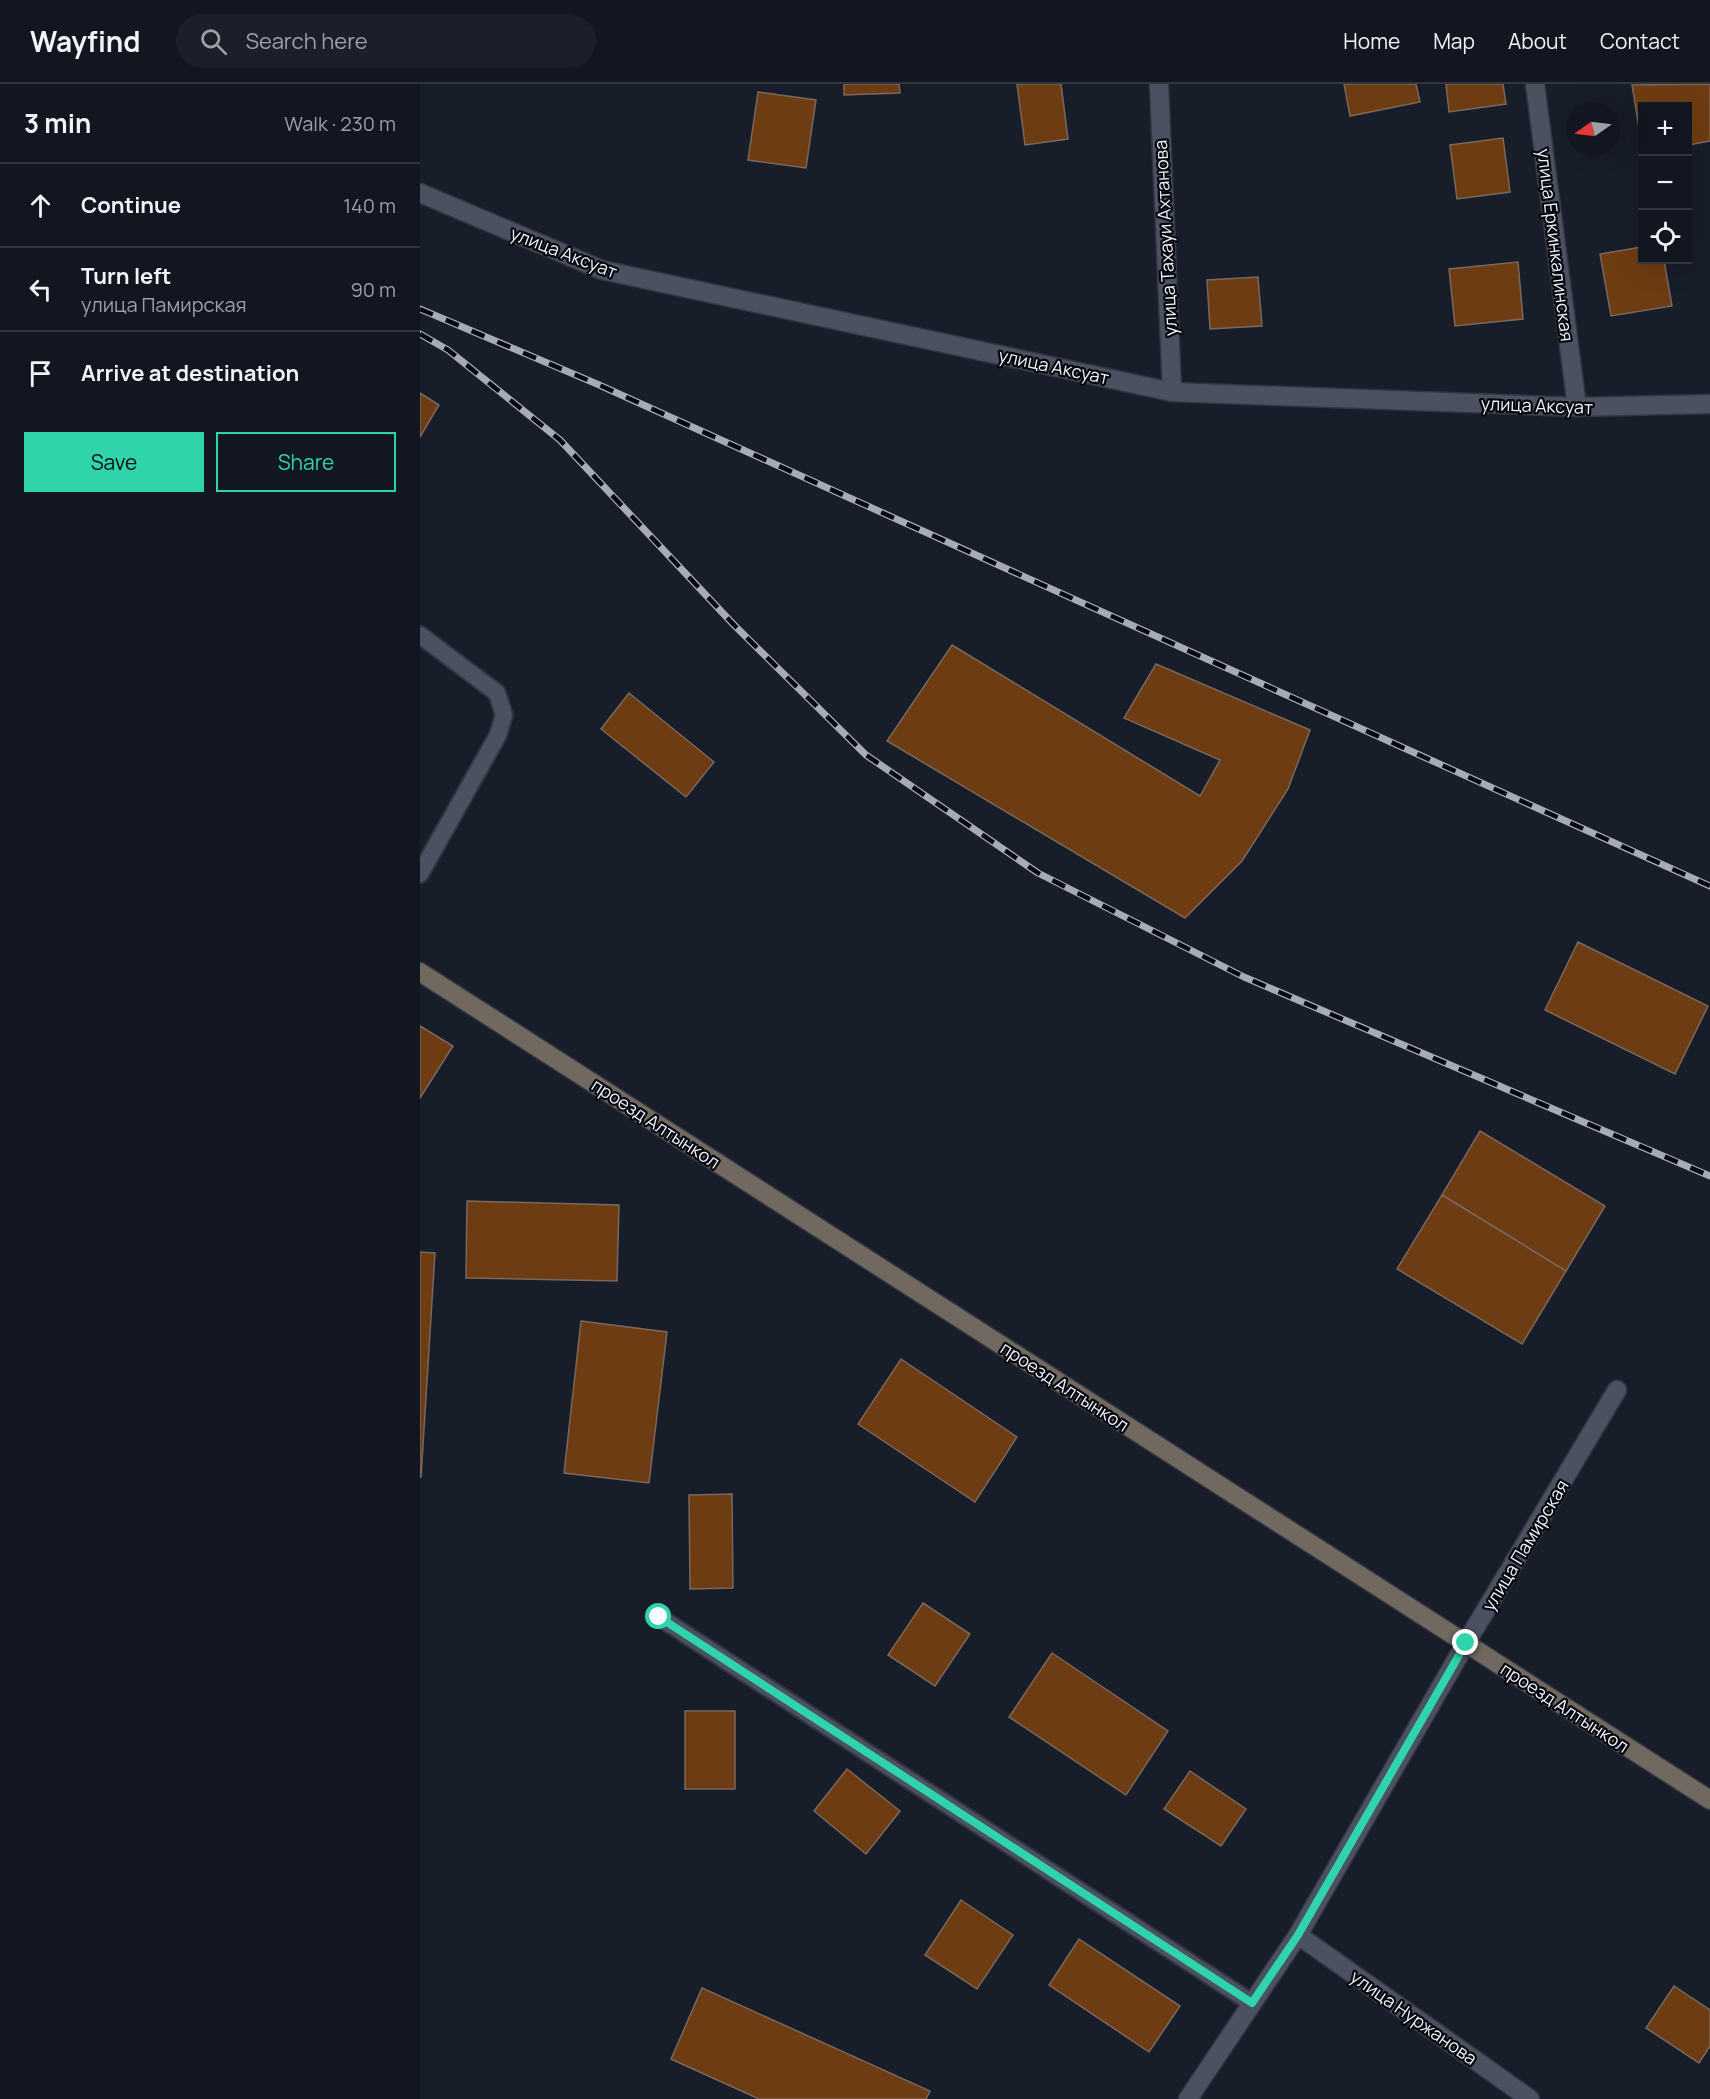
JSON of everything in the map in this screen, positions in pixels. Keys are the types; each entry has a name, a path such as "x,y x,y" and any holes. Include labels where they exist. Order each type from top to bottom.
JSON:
{"main road":[{"name":"проезд Алтынкол","path":"420,972 1710,1800"}],"street":[{"name":"улица Тахауи Ахтанова","path":"1159,84 1172,392"},
{"name":"улица Еркинкалинская","path":"1535,84 1577,407"},
{"name":"улица Аксуат","path":"420,193 602,270 1172,392 1577,407 1710,404"},
{"name":"улица Памирская","path":"1188,2099 1298,1935 1466,1643 1617,1390"},
{"name":"улица Нуржанова","path":"1298,1935 1530,2099"}],"lane":[{"path":"420,635 497,693 504,715 498,735 420,874"},
{"path":"659,1617 1252,2003"}],"building":[{"path":"844,84 899,84 900,93 844,95"},
{"path":"1017,84 1061,84 1068,139 1025,145"},
{"path":"1344,84 1416,84 1420,102 1350,116"},
{"path":"1446,84 1503,84 1506,104 1449,112"},
{"path":"1710,84 1710,141 1692,144 1692,102 1638,102 1638,122 1632,85"},
{"path":"758,92 816,100 806,168 748,160"},
{"path":"1503,138 1510,192 1457,199 1450,145"},
{"path":"1638,248 1638,264 1665,264 1672,306 1611,316 1600,254"},
{"path":"1518,262 1523,319 1455,326 1449,269"},
{"path":"1258,277 1262,326 1210,329 1207,280"},
{"path":"420,393 439,405 420,437"},
{"path":"952,645 1200,796 1220,760 1124,718 1156,664 1310,730 1288,789 1242,861 1185,918 887,741"},
{"path":"629,693 714,762 686,797 601,729"},
{"path":"1578,942 1708,1006 1675,1074 1545,1010"},
{"path":"420,1026 453,1046 420,1098"},
{"path":"1480,1131 1605,1206 1566,1271 1442,1195"},
{"path":"1442,1195 1566,1271 1522,1344 1397,1269"},
{"path":"467,1201 619,1205 617,1281 466,1278"},
{"path":"420,1252 435,1253 421,1477 420,1477"},
{"path":"581,1321 667,1332 649,1483 564,1473"},
{"path":"901,1359 1017,1437 975,1502 858,1424"},
{"path":"732,1494 733,1588 690,1589 689,1495"},
{"path":"923,1603 970,1634 935,1686 888,1655"},
{"path":"1052,1653 1168,1731 1126,1795 1009,1717"},
{"path":"685,1711 735,1711 735,1789 685,1789"},
{"path":"847,1769 900,1811 866,1854 814,1811"},
{"path":"1190,1771 1246,1809 1221,1846 1164,1809"},
{"path":"961,1900 1013,1935 977,1989 925,1955"},
{"path":"1079,1939 1180,2006 1149,2052 1049,1985"},
{"path":"1674,1986 1710,2010 1710,2046 1699,2063 1646,2028"},
{"path":"702,1988 930,2091 926,2099 759,2099 671,2059"}],"railway":[{"path":"420,309 597,384 1710,886"},
{"path":"420,334 448,350 560,440 735,626 866,755 1038,873 1244,977 1710,1176"}],"route":[{"path":"659,1617 1252,2003 1298,1935 1466,1643"}]}
